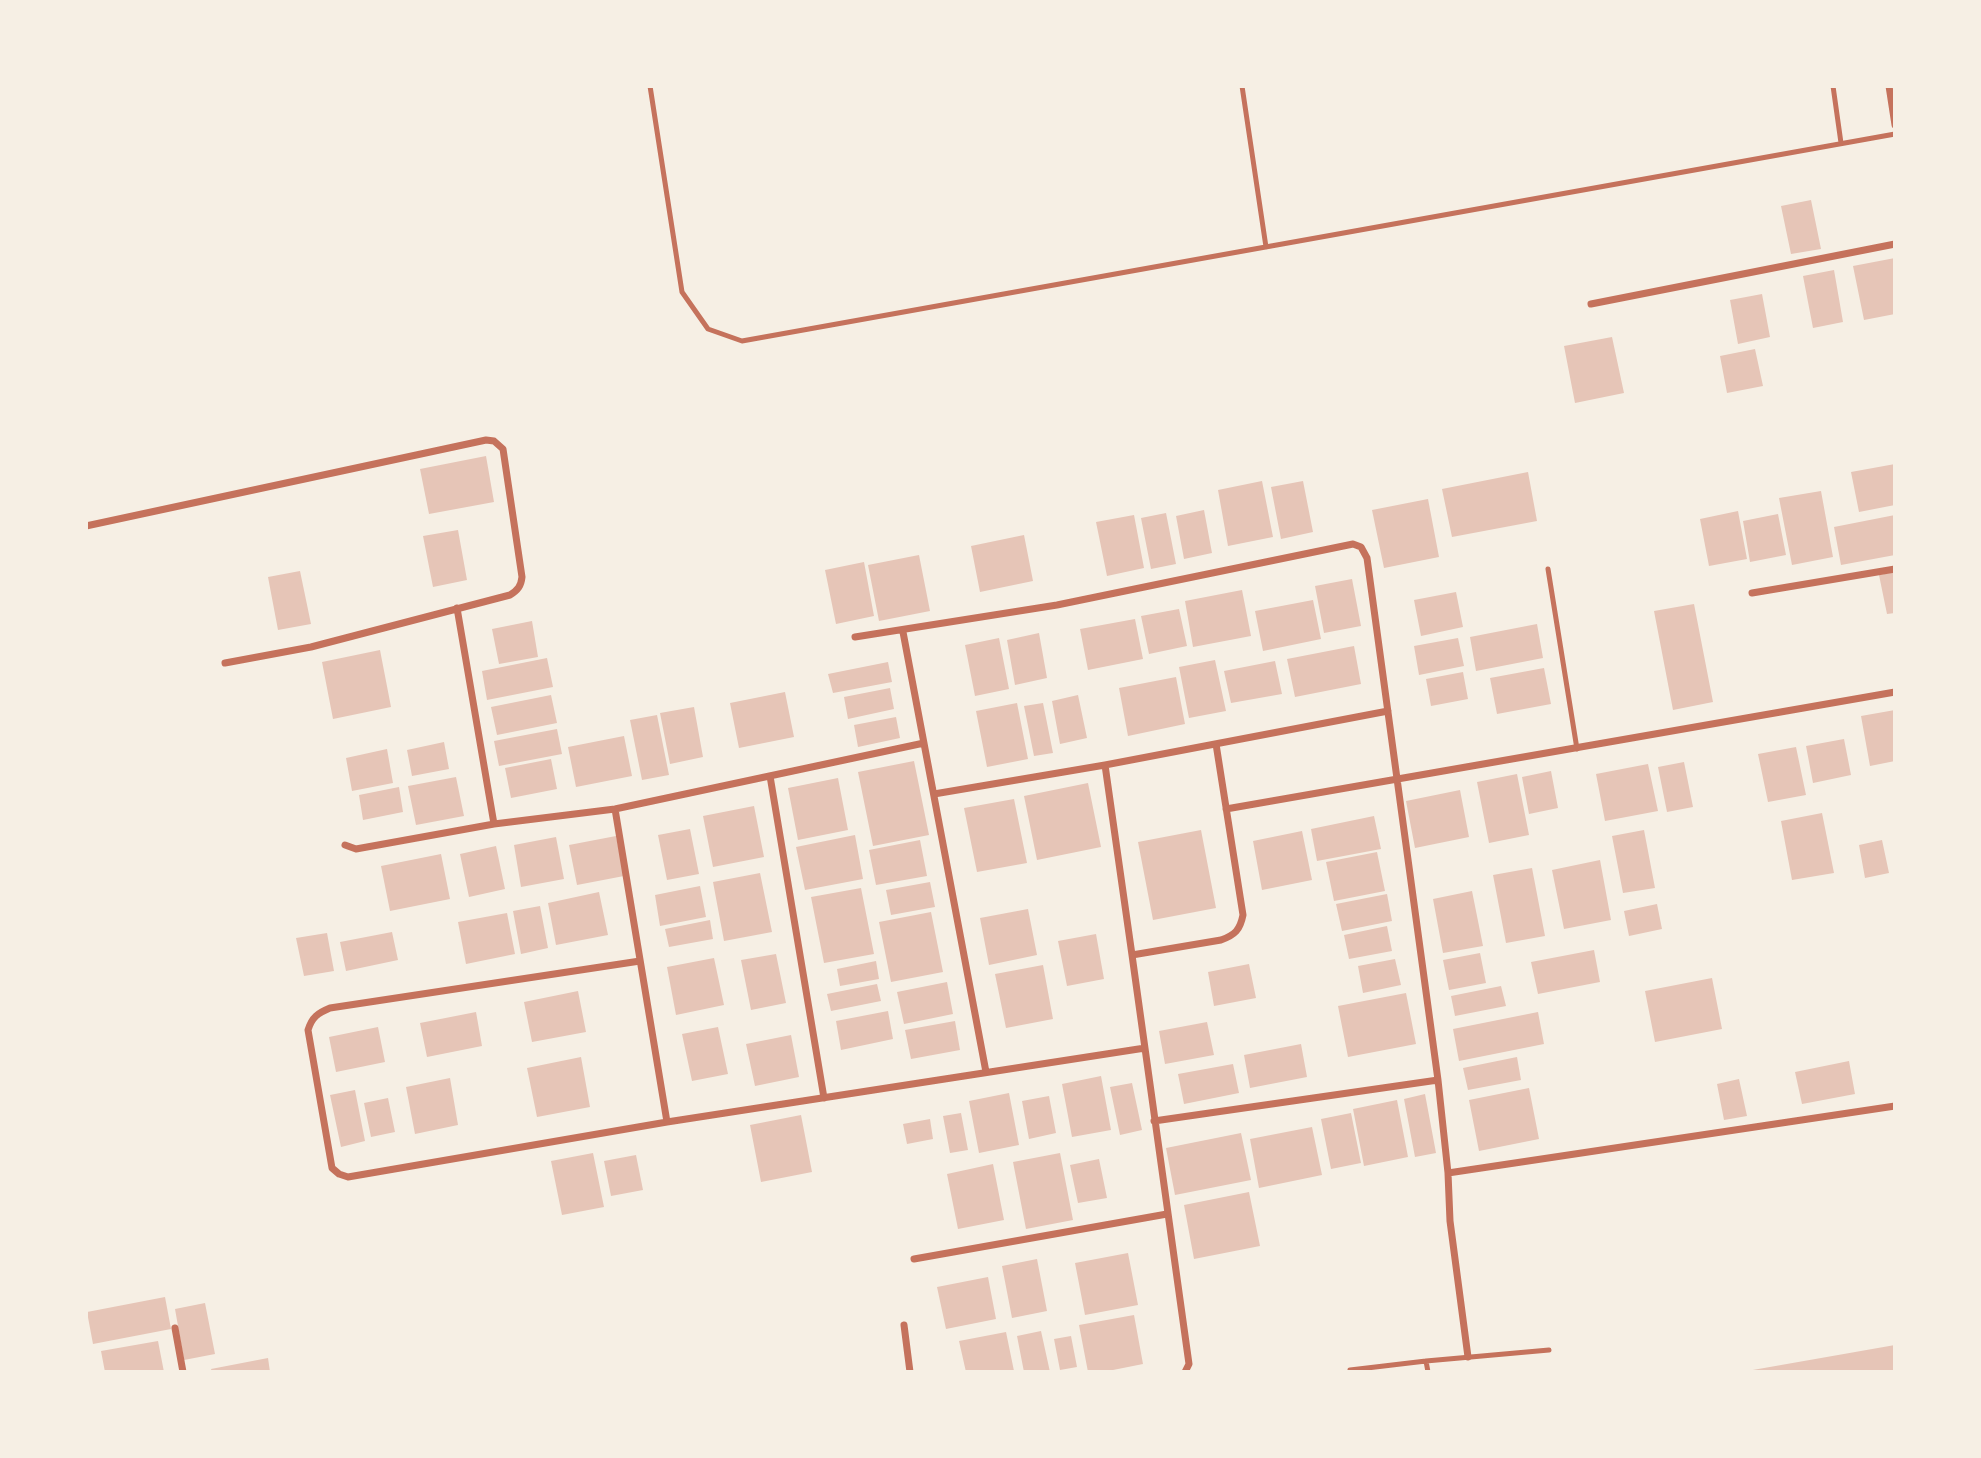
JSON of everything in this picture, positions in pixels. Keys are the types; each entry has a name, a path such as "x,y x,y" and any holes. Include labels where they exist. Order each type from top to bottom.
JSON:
{"street":[{"path":"1889,86 1895,125"},
{"path":"1591,304 1895,244"},
{"path":"86,526 486,440 494,441 503,449 522,576 521,585 510,595 311,647 225,663"},
{"path":"855,638 1057,606 1358,545 1366,552 1438,1080 1450,1221 1468,1357"},
{"path":"1752,593 1895,569"},
{"path":"457,608 494,824"},
{"path":"903,632 986,1072"},
{"path":"1226,809 1577,750 1895,692"},
{"path":"934,794 1388,712"},
{"path":"345,845 356,849 494,824 615,809 924,743"},
{"path":"1132,955 1221,940 1233,935 1241,926 1243,915 1216,744"},
{"path":"1105,765 1189,1364 1185,1372"},
{"path":"770,776 824,1098"},
{"path":"615,809 667,1122"},
{"path":"640,961 330,1008 318,1013 311,1020 308,1030 332,1168 348,1177 667,1122 1145,1048"},
{"path":"1154,1121 1438,1080"},
{"path":"1448,1173 1895,1106"},
{"path":"914,1259 1167,1214"},
{"path":"904,1325 910,1372"},
{"path":"175,1328 183,1372"}],"lane":[{"path":"650,86 682,292 708,329 743,341 1895,134"},
{"path":"1242,86 1266,247"},
{"path":"1833,86 1841,143"},
{"path":"1548,569 1577,750"},
{"path":"1350,1370 1549,1350"},
{"path":"1426,1361 1428,1372"}],"building":[{"path":"1811,200 1821,249 1791,254 1781,206"},
{"path":"1895,258 1895,314 1864,320 1853,266"},
{"path":"1834,270 1843,322 1813,328 1803,276"},
{"path":"1762,294 1770,337 1738,344 1730,300"},
{"path":"1612,337 1624,393 1575,403 1564,346"},
{"path":"1755,349 1763,386 1727,393 1720,356"},
{"path":"486,456 494,502 429,514 420,469"},
{"path":"1895,464 1895,505 1859,512 1851,472"},
{"path":"1528,472 1537,521 1452,537 1442,489"},
{"path":"1262,481 1273,537 1228,546 1218,490"},
{"path":"1303,481 1313,532 1281,539 1271,487"},
{"path":"1821,491 1833,557 1792,565 1779,498"},
{"path":"1428,499 1439,557 1384,568 1372,510"},
{"path":"1204,510 1212,553 1184,559 1176,516"},
{"path":"1738,511 1747,559 1709,566 1700,519"},
{"path":"1166,513 1176,564 1151,569 1141,518"},
{"path":"1778,514 1786,555 1750,562 1743,521"},
{"path":"1134,515 1144,568 1107,576 1096,522"},
{"path":"1895,515 1895,555 1841,565 1834,527"},
{"path":"458,530 467,580 433,587 423,536"},
{"path":"1024,535 1033,581 980,592 971,546"},
{"path":"919,555 930,611 879,621 868,565"},
{"path":"864,562 874,616 836,624 825,570"},
{"path":"300,571 311,624 278,630 268,577"},
{"path":"1895,572 1895,613 1887,614 1879,575"},
{"path":"1352,579 1361,626 1324,633 1315,586"},
{"path":"1242,590 1251,636 1193,647 1185,601"},
{"path":"1456,592 1463,627 1421,636 1414,600"},
{"path":"1313,600 1321,639 1263,651 1255,611"},
{"path":"1694,604 1713,702 1673,710 1654,611"},
{"path":"1179,609 1187,646 1149,654 1141,616"},
{"path":"1135,619 1143,659 1088,670 1080,629"},
{"path":"532,621 538,657 499,664 492,629"},
{"path":"1537,624 1543,658 1476,671 1470,637"},
{"path":"1039,633 1047,678 1015,685 1007,640"},
{"path":"999,638 1009,689 975,696 965,645"},
{"path":"1458,638 1464,666 1419,675 1414,646"},
{"path":"1354,646 1361,684 1295,697 1287,659"},
{"path":"380,650 391,707 333,719 322,662"},
{"path":"547,658 553,687 487,700 482,671"},
{"path":"1215,660 1226,711 1189,718 1179,667"},
{"path":"1275,661 1282,694 1231,703 1224,671"},
{"path":"888,662 892,682 833,693 828,674"},
{"path":"1544,668 1551,704 1497,714 1490,678"},
{"path":"1463,672 1468,699 1431,706 1426,679"},
{"path":"1176,677 1185,724 1128,736 1119,688"},
{"path":"890,688 894,709 848,719 844,697"},
{"path":"785,692 794,737 739,748 730,703"},
{"path":"551,695 557,723 497,735 491,707"},
{"path":"1078,695 1087,738 1060,744 1052,701"},
{"path":"1017,703 1028,759 987,767 976,711"},
{"path":"1043,703 1053,753 1034,756 1024,706"},
{"path":"694,707 703,757 670,764 660,713"},
{"path":"1895,710 1895,761 1870,766 1861,716"},
{"path":"657,715 669,775 642,780 630,720"},
{"path":"896,717 900,738 858,747 854,725"},
{"path":"557,729 562,754 499,766 494,741"},
{"path":"624,736 632,776 576,787 568,747"},
{"path":"1844,739 1851,775 1813,783 1806,746"},
{"path":"444,742 449,769 412,776 407,750"},
{"path":"1796,747 1806,795 1768,802 1758,754"},
{"path":"387,749 393,783 352,791 346,758"},
{"path":"551,759 557,789 511,798 505,768"},
{"path":"914,761 929,835 873,846 858,772"},
{"path":"1684,762 1693,807 1667,812 1658,767"},
{"path":"1648,764 1658,811 1605,821 1596,774"},
{"path":"1551,771 1558,808 1529,814 1522,777"},
{"path":"1517,774 1529,835 1489,843 1477,782"},
{"path":"456,777 464,816 416,825 408,786"},
{"path":"838,778 848,830 798,840 788,788"},
{"path":"1088,783 1101,847 1037,860 1024,796"},
{"path":"399,787 403,812 363,820 359,795"},
{"path":"1460,790 1469,837 1415,848 1406,801"},
{"path":"1014,799 1027,863 977,872 964,808"},
{"path":"754,806 764,857 713,867 703,816"},
{"path":"1822,813 1834,873 1792,880 1781,821"},
{"path":"1374,816 1381,849 1317,861 1311,829"},
{"path":"690,829 699,874 667,880 658,835"},
{"path":"1201,830 1216,908 1153,920 1138,842"},
{"path":"1644,830 1655,888 1623,893 1612,836"},
{"path":"1302,831 1312,880 1262,890 1253,841"},
{"path":"855,835 863,879 805,890 796,847"},
{"path":"616,836 624,876 577,885 569,845"},
{"path":"556,837 564,879 521,887 514,845"},
{"path":"920,840 927,876 876,885 869,850"},
{"path":"1882,840 1889,873 1865,878 1859,845"},
{"path":"496,846 505,889 469,897 460,854"},
{"path":"1377,852 1385,891 1334,901 1326,862"},
{"path":"441,854 450,899 390,911 381,866"},
{"path":"1600,860 1611,920 1564,929 1552,870"},
{"path":"1532,868 1545,936 1506,943 1493,875"},
{"path":"760,873 772,932 724,941 713,882"},
{"path":"930,882 935,907 891,915 886,890"},
{"path":"700,886 706,917 660,926 655,895"},
{"path":"861,888 874,954 824,963 811,897"},
{"path":"1472,891 1483,946 1443,953 1433,899"},
{"path":"599,892 608,935 556,945 548,903"},
{"path":"1387,894 1392,921 1342,931 1336,904"},
{"path":"1657,904 1662,929 1629,936 1624,911"},
{"path":"540,906 548,948 521,954 513,911"},
{"path":"1028,909 1037,955 989,965 980,918"},
{"path":"931,912 943,972 891,982 879,922"},
{"path":"507,913 515,954 466,964 458,922"},
{"path":"710,920 713,939 669,947 665,929"},
{"path":"1387,926 1392,951 1349,959 1344,935"},
{"path":"392,932 398,960 346,971 340,942"},
{"path":"327,933 334,971 304,976 296,938"},
{"path":"1096,934 1104,979 1067,986 1058,941"},
{"path":"1594,950 1600,982 1538,994 1531,962"},
{"path":"1480,953 1486,983 1449,990 1443,960"},
{"path":"776,954 786,1003 751,1010 741,960"},
{"path":"714,958 724,1005 676,1015 667,967"},
{"path":"1395,959 1401,985 1363,993 1358,966"},
{"path":"876,961 879,979 840,986 837,969"},
{"path":"1249,964 1256,998 1214,1006 1208,972"},
{"path":"1043,965 1053,1019 1006,1028 995,974"},
{"path":"1712,978 1722,1029 1655,1042 1645,991"},
{"path":"947,982 953,1014 904,1024 897,992"},
{"path":"877,984 881,1001 831,1011 827,994"},
{"path":"1501,986 1506,1006 1455,1016 1451,996"},
{"path":"578,991 586,1032 532,1042 524,1002"},
{"path":"1406,993 1416,1044 1348,1057 1338,1006"},
{"path":"888,1011 893,1039 841,1050 836,1021"},
{"path":"476,1012 482,1046 427,1057 420,1023"},
{"path":"1538,1012 1544,1044 1459,1061 1453,1029"},
{"path":"955,1021 960,1050 911,1059 905,1030"},
{"path":"1207,1022 1214,1055 1165,1064 1159,1031"},
{"path":"378,1027 385,1062 336,1072 329,1037"},
{"path":"718,1027 728,1074 692,1081 682,1034"},
{"path":"791,1035 799,1077 755,1086 746,1044"},
{"path":"1301,1044 1307,1077 1250,1088 1244,1055"},
{"path":"581,1057 590,1107 537,1117 527,1068"},
{"path":"1517,1057 1521,1080 1468,1090 1463,1068"},
{"path":"1849,1061 1855,1094 1802,1104 1795,1072"},
{"path":"1233,1064 1239,1093 1184,1104 1178,1074"},
{"path":"1101,1076 1111,1130 1072,1137 1062,1084"},
{"path":"450,1078 458,1125 415,1134 406,1087"},
{"path":"1739,1079 1747,1116 1724,1120 1717,1084"},
{"path":"1132,1083 1142,1130 1120,1135 1110,1087"},
{"path":"1529,1088 1539,1139 1479,1151 1469,1100"},
{"path":"355,1090 365,1141 341,1147 330,1095"},
{"path":"1009,1093 1019,1145 979,1153 969,1101"},
{"path":"1425,1094 1436,1153 1415,1157 1404,1099"},
{"path":"1049,1096 1056,1133 1029,1139 1022,1101"},
{"path":"388,1098 395,1132 371,1137 364,1103"},
{"path":"1397,1100 1408,1157 1364,1166 1353,1109"},
{"path":"961,1113 968,1150 950,1153 943,1116"},
{"path":"1351,1113 1361,1163 1331,1169 1321,1119"},
{"path":"801,1115 812,1172 761,1182 750,1125"},
{"path":"930,1119 933,1139 907,1144 903,1124"},
{"path":"1312,1127 1322,1175 1259,1188 1250,1139"},
{"path":"1241,1133 1251,1180 1175,1195 1166,1148"},
{"path":"593,1153 604,1207 562,1215 551,1161"},
{"path":"1060,1153 1073,1220 1026,1229 1013,1162"},
{"path":"636,1155 643,1190 611,1196 604,1161"},
{"path":"1099,1159 1107,1198 1078,1203 1070,1165"},
{"path":"993,1164 1004,1220 958,1229 947,1174"},
{"path":"1249,1192 1260,1246 1194,1259 1184,1205"},
{"path":"1128,1253 1138,1305 1085,1315 1075,1263"},
{"path":"1037,1259 1047,1311 1012,1318 1002,1266"},
{"path":"988,1277 996,1319 946,1329 937,1287"},
{"path":"165,1297 171,1329 93,1344 87,1312"},
{"path":"205,1303 215,1354 184,1360 175,1309"},
{"path":"1134,1315 1143,1364 1103,1372 1088,1372 1079,1325"},
{"path":"1041,1331 1050,1372 1024,1372 1017,1336"},
{"path":"1006,1332 1014,1371 966,1372 959,1341"},
{"path":"1071,1336 1077,1367 1060,1370 1054,1339"},
{"path":"158,1341 164,1372 105,1372 101,1351"},
{"path":"1895,1345 1895,1372 1747,1372 1747,1371"},
{"path":"268,1358 270,1372 212,1372 211,1369"}]}
